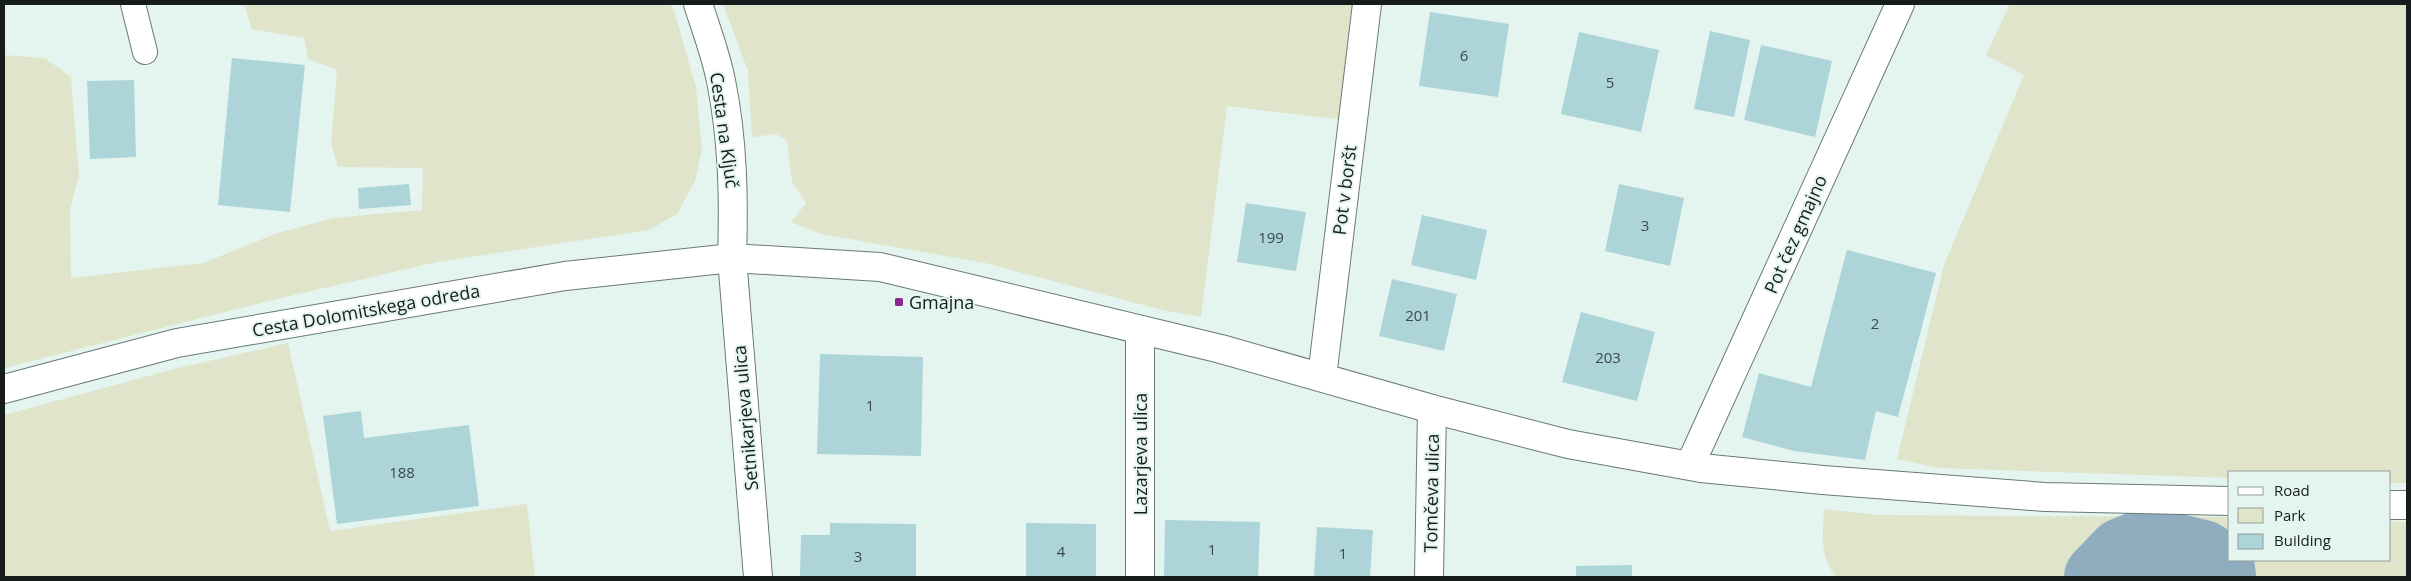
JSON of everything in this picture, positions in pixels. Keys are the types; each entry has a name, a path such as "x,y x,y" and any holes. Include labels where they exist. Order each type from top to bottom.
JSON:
{"street":[{"name":"Cesta na Ključ","path":"698,4 721,80 729,135 734,187 732,258"},
{"name":"Pot v boršt","path":"1322,377 1367,4"},
{"name":"Pot čez gmajno","path":"1690,465 1900,4"},
{"name":"Cesta Dolomitskega odreda","path":"4,389 177,343 565,276 732,258 880,267 1221,349 1432,409 1568,444 1701,468 1823,480 2045,497 2228,501"},
{"name":"Setnikarjeva ulica","path":"732,258 758,577"},
{"name":"Lazarjeva ulica","path":"1140,330 1140,577"},
{"name":"Tomčeva ulica","path":"1429,577 1432,409"},
{"path":"2391,505 2407,505"}],"lane":[{"path":"133,4 145,52"}],"green space":[{"path":"244,4 670,4 675,14 696,87 702,150 695,181 677,214 649,230 437,262 277,299 4,368 4,55 45,58 71,77 79,175 70,210 71,278 203,263 275,234 333,218 422,210 423,168 338,167 331,143 337,70 308,59 304,38 252,29"},
{"path":"723,4 1358,4 1344,120 1227,106 1201,317 1162,310 985,263 821,234 791,222 806,203 792,182 787,141 776,134 752,137 748,71"},
{"path":"2010,4 2407,4 2407,483 2391,483 2391,471 2228,471 2228,478 1938,468 1897,459 1944,265 2024,75 1986,55"},
{"path":"288,343 330,531 527,504 535,577 4,577 4,415 174,369"},
{"path":"1824,509 1878,515 2228,517 2228,561 2391,561 2391,521 2407,522 2407,577 1837,577 1827,562 1823,537"}],"building":[{"path":"1430,12 1509,24 1498,97 1419,86"},
{"path":"1710,31 1750,40 1734,117 1694,109"},
{"path":"1579,32 1659,50 1641,132 1561,114"},
{"path":"1761,45 1832,61 1815,137 1744,120"},
{"path":"232,58 305,65 290,212 218,205"},
{"path":"134,80 136,157 90,159 87,81"},
{"path":"409,184 411,205 359,209 358,188"},
{"path":"1619,184 1684,198 1670,266 1605,251"},
{"path":"1246,203 1306,212 1296,271 1237,262"},
{"path":"1422,215 1487,230 1476,280 1411,265"},
{"path":"1847,250 1936,273 1898,417 1876,411 1865,460 1794,451 1742,437 1759,373 1811,387"},
{"path":"1392,279 1457,294 1444,351 1379,336"},
{"path":"1581,312 1655,332 1637,401 1562,382"},
{"path":"820,354 923,357 921,456 817,454"},
{"path":"361,411 364,438 469,425 479,506 337,524 323,416"},
{"path":"1165,520 1260,522 1258,577 1164,577"},
{"path":"830,523 916,524 916,577 800,577 801,535 830,535"},
{"path":"1026,523 1096,524 1096,577 1026,577"},
{"path":"1317,527 1373,530 1370,577 1314,577"},
{"path":"1632,565 1632,577 1576,577 1576,566"}],"waterway":[{"path":"2099,577 2122,553 2149,542 2203,555 2220,568 2221,577"}],"place":[{"name":"Gmajna","path":"899,302"}]}
